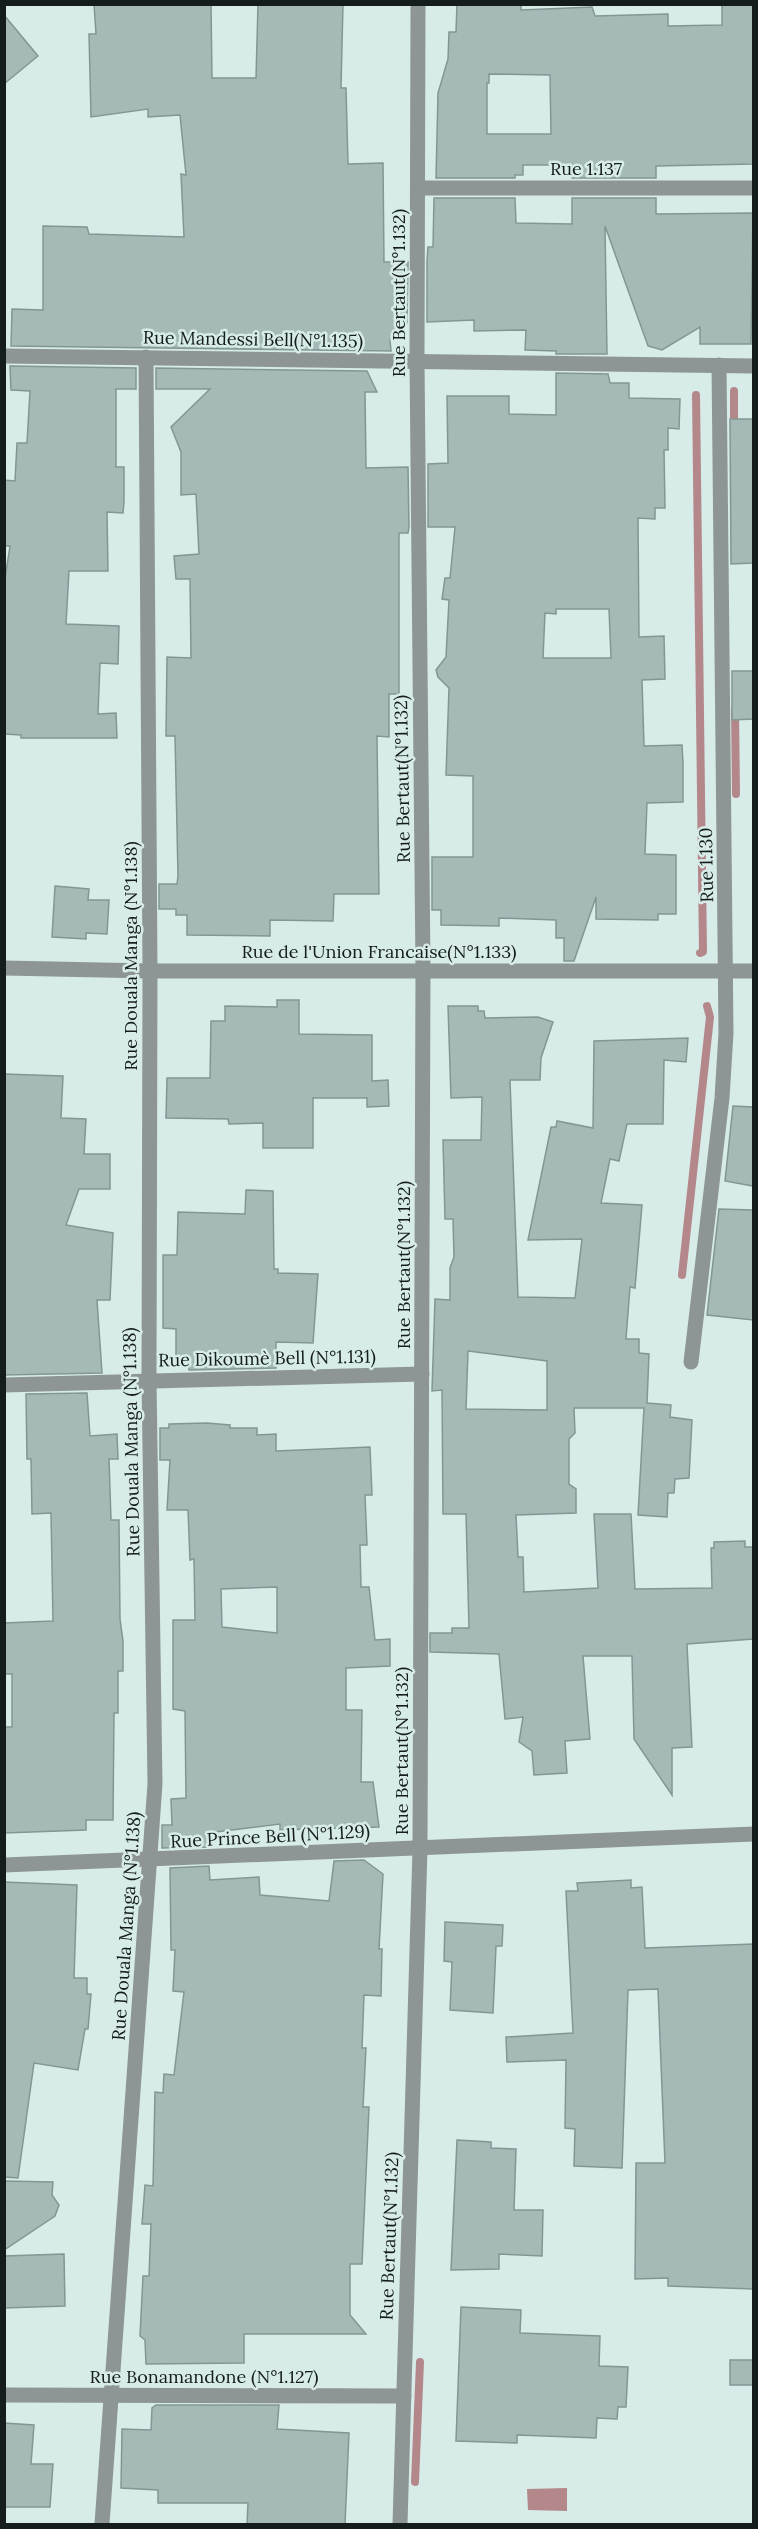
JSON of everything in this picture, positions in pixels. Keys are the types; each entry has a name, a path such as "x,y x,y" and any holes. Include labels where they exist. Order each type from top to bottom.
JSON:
{"street":[{"name":"Rue Bertaut(N°1.132)","path":"400,2524 420,1849 423,969 417,362 418,4"},
{"name":"Rue 1.137","path":"418,188 753,188"},
{"name":"Rue Mandessi Bell(N°1.135)","path":"4,356 753,366"},
{"name":"Rue Douala Manga (N°1.138)","path":"102,2524 113,2394 154,1784 149,1380 150,971 146,357"},
{"name":"Rue 1.130","path":"691,1362 722,1098 726,970 719,365"},
{"name":"Rue de l'Union Francaise(N°1.133)","path":"4,968 150,971 753,970"},
{"name":"Rue Dikoumè Bell (N°1.131)","path":"4,1385 422,1374"},
{"name":"Rue Prince Bell (N°1.129)","path":"4,1865 150,1861 753,1834"},
{"name":"Rue Bonamandone (N°1.127)","path":"4,2395 404,2396"}],"shaded area":[{"path":"567,2488 567,2511 528,2510 527,2489"}],"building":[{"path":"94,4 211,4 212,78 256,78 258,4 343,4 341,88 346,88 348,164 383,163 384,262 408,262 407,323 401,323 402,340 390,340 391,351 11,346 12,309 43,310 43,226 87,227 89,234 184,237 181,174 186,175 180,115 148,117 148,109 91,117 89,34 96,34"},
{"path":"457,4 521,4 521,10 592,7 595,16 668,14 668,26 722,25 722,4 753,4 753,164 656,166 656,178 572,178 573,165 523,165 523,175 515,175 515,178 436,178 438,93 448,59 449,32 456,32","holes":["489,74 550,75 551,134 487,134"]},
{"path":"4,15 38,56 4,84"},
{"path":"434,198 515,198 516,223 572,224 572,198 656,198 656,214 753,213 751,344 700,344 700,327 662,350 648,346 605,226 607,354 556,354 556,351 525,350 526,330 474,331 474,320 427,322 427,262 428,247 433,247"},
{"path":"10,366 136,368 136,389 116,389 116,467 124,467 124,502 123,513 107,512 108,571 69,571 66,624 119,626 118,664 100,663 98,714 116,713 117,738 21,738 21,735 4,734 4,585 10,546 4,546 4,480 15,481 17,443 27,443 30,391 11,390"},
{"path":"156,368 367,371 377,392 365,392 366,468 408,467 409,527 408,533 399,533 399,694 389,694 389,737 377,736 379,894 334,894 333,921 270,920 270,936 187,935 187,915 176,915 176,909 159,909 159,884 177,884 178,876 175,736 166,736 167,657 191,658 190,579 176,579 174,556 199,554 196,494 181,495 181,452 171,427 210,389 156,389"},
{"path":"556,373 608,374 610,383 629,383 629,398 680,399 679,429 668,428 668,450 664,450 665,508 655,508 655,519 638,518 639,637 664,636 665,679 642,680 644,746 682,745 683,763 683,802 647,803 645,854 676,855 676,914 658,914 658,920 596,919 596,897 574,961 564,961 564,938 556,938 556,920 499,918 499,926 441,925 441,910 432,910 432,857 473,857 473,776 446,775 449,688 438,677 436,670 446,657 449,600 442,599 445,578 450,578 455,527 428,527 428,464 448,463 447,396 509,396 509,414 556,415","holes":["556,609 609,609 611,658 543,658 545,613 556,614"]},
{"path":"730,419 753,419 753,563 731,564"},
{"path":"732,671 753,671 753,719 732,720"},
{"path":"55,886 89,889 88,900 109,900 107,934 86,933 86,939 52,937"},
{"path":"277,1000 299,1000 299,1034 372,1035 372,1081 388,1080 389,1106 367,1107 367,1098 313,1098 313,1148 263,1148 263,1123 229,1124 228,1119 166,1118 167,1078 210,1078 211,1021 225,1021 225,1006 277,1007"},
{"path":"448,1006 478,1006 478,1011 484,1011 485,1018 538,1017 553,1022 541,1058 540,1080 510,1080 518,1297 575,1298 582,1239 528,1240 551,1127 556,1127 557,1121 593,1128 594,1041 688,1038 686,1062 664,1060 663,1124 627,1124 619,1161 610,1159 601,1203 642,1205 635,1288 630,1287 626,1339 639,1339 639,1353 649,1354 647,1403 671,1405 670,1417 692,1420 689,1478 675,1479 674,1493 668,1493 667,1517 638,1515 644,1408 574,1408 575,1433 569,1439 569,1484 576,1489 576,1513 516,1515 518,1557 523,1557 524,1592 598,1588 594,1514 631,1514 635,1589 712,1588 711,1548 714,1548 714,1542 745,1541 745,1547 753,1547 753,1639 687,1644 692,1747 672,1748 672,1795 634,1739 632,1656 583,1656 590,1739 565,1741 567,1773 534,1775 532,1751 519,1742 523,1717 505,1719 499,1654 430,1652 430,1633 452,1633 452,1628 469,1628 466,1514 443,1514 442,1390 432,1391 435,1299 450,1300 450,1268 454,1257 453,1219 445,1219 443,1140 481,1140 482,1097 451,1098","holes":["468,1351 547,1361 547,1410 466,1409"]},
{"path":"4,1074 63,1076 61,1118 86,1119 84,1154 110,1154 110,1189 79,1189 66,1225 113,1233 110,1300 97,1300 102,1373 4,1375"},
{"path":"733,1106 753,1107 753,1186 725,1181"},
{"path":"246,1190 273,1191 274,1269 278,1269 278,1273 318,1274 313,1343 276,1342 276,1368 189,1370 189,1364 176,1364 176,1329 163,1328 163,1255 177,1255 178,1212 245,1214"},
{"path":"719,1209 753,1210 753,1320 707,1315"},
{"path":"87,1393 90,1436 117,1434 118,1459 109,1459 111,1520 119,1520 123,1671 118,1671 118,1713 114,1713 113,1820 86,1820 86,1830 4,1833 4,1727 12,1727 12,1674 4,1674 4,1623 53,1621 51,1513 32,1514 31,1459 27,1459 26,1394"},
{"path":"207,1423 230,1425 230,1428 257,1428 257,1435 276,1434 276,1451 370,1447 372,1495 365,1495 367,1545 360,1545 361,1587 369,1587 375,1640 390,1639 390,1666 346,1668 346,1710 362,1710 361,1782 373,1782 379,1827 280,1830 280,1824 208,1833 209,1847 162,1848 162,1825 172,1825 171,1799 186,1798 185,1711 173,1709 173,1620 195,1620 194,1559 190,1560 188,1510 167,1510 170,1460 160,1460 160,1428 169,1428 169,1424","holes":["277,1587 277,1633 222,1627 221,1589"]},
{"path":"364,1860 383,1874 379,1949 382,1949 381,1996 364,1995 362,2048 366,2048 363,2107 369,2107 362,2264 350,2264 350,2315 366,2334 244,2334 244,2363 146,2364 145,2340 140,2336 143,2276 149,2276 151,2224 142,2224 145,2185 153,2186 155,2092 163,2093 164,2074 174,2075 184,1992 173,1991 175,1950 171,1950 170,1868 209,1866 210,1880 259,1877 260,1895 329,1901 334,1861"},
{"path":"631,1880 631,1888 642,1887 645,1948 753,1944 753,2289 668,2286 668,2278 635,2279 636,2163 665,2163 658,1989 628,1990 622,2168 574,2166 575,2129 565,2128 566,2060 507,2062 506,2037 573,2033 566,1891 578,1891 577,1883"},
{"path":"4,1882 77,1885 74,1978 87,1978 87,1994 91,1994 88,2029 85,2029 78,2070 34,2063 18,2178 4,2177"},
{"path":"445,1922 503,1925 502,1946 496,1946 493,2013 450,2010 452,1962 444,1961"},
{"path":"457,2140 491,2142 491,2148 516,2149 514,2210 543,2210 542,2256 499,2254 499,2269 451,2270"},
{"path":"4,2181 53,2182 52,2195 59,2205 55,2216 4,2250"},
{"path":"64,2254 65,2306 4,2308 4,2256"},
{"path":"461,2307 521,2310 520,2333 600,2336 599,2366 628,2367 626,2407 618,2407 617,2419 597,2418 596,2438 517,2435 517,2443 456,2441"},
{"path":"730,2360 753,2360 753,2385 730,2385"},
{"path":"156,2405 279,2405 277,2429 349,2433 345,2524 247,2524 248,2503 158,2503 158,2490 121,2488 122,2429 151,2430 152,2408"},
{"path":"4,2423 34,2425 31,2464 53,2464 50,2507 4,2507"}],"waterway":[{"path":"734,391 734,428"},
{"path":"696,395 703,952 700,953"},
{"path":"735,710 736,794"},
{"path":"682,1275 710,1017 707,1006"},
{"path":"415,2482 420,2362"}]}
